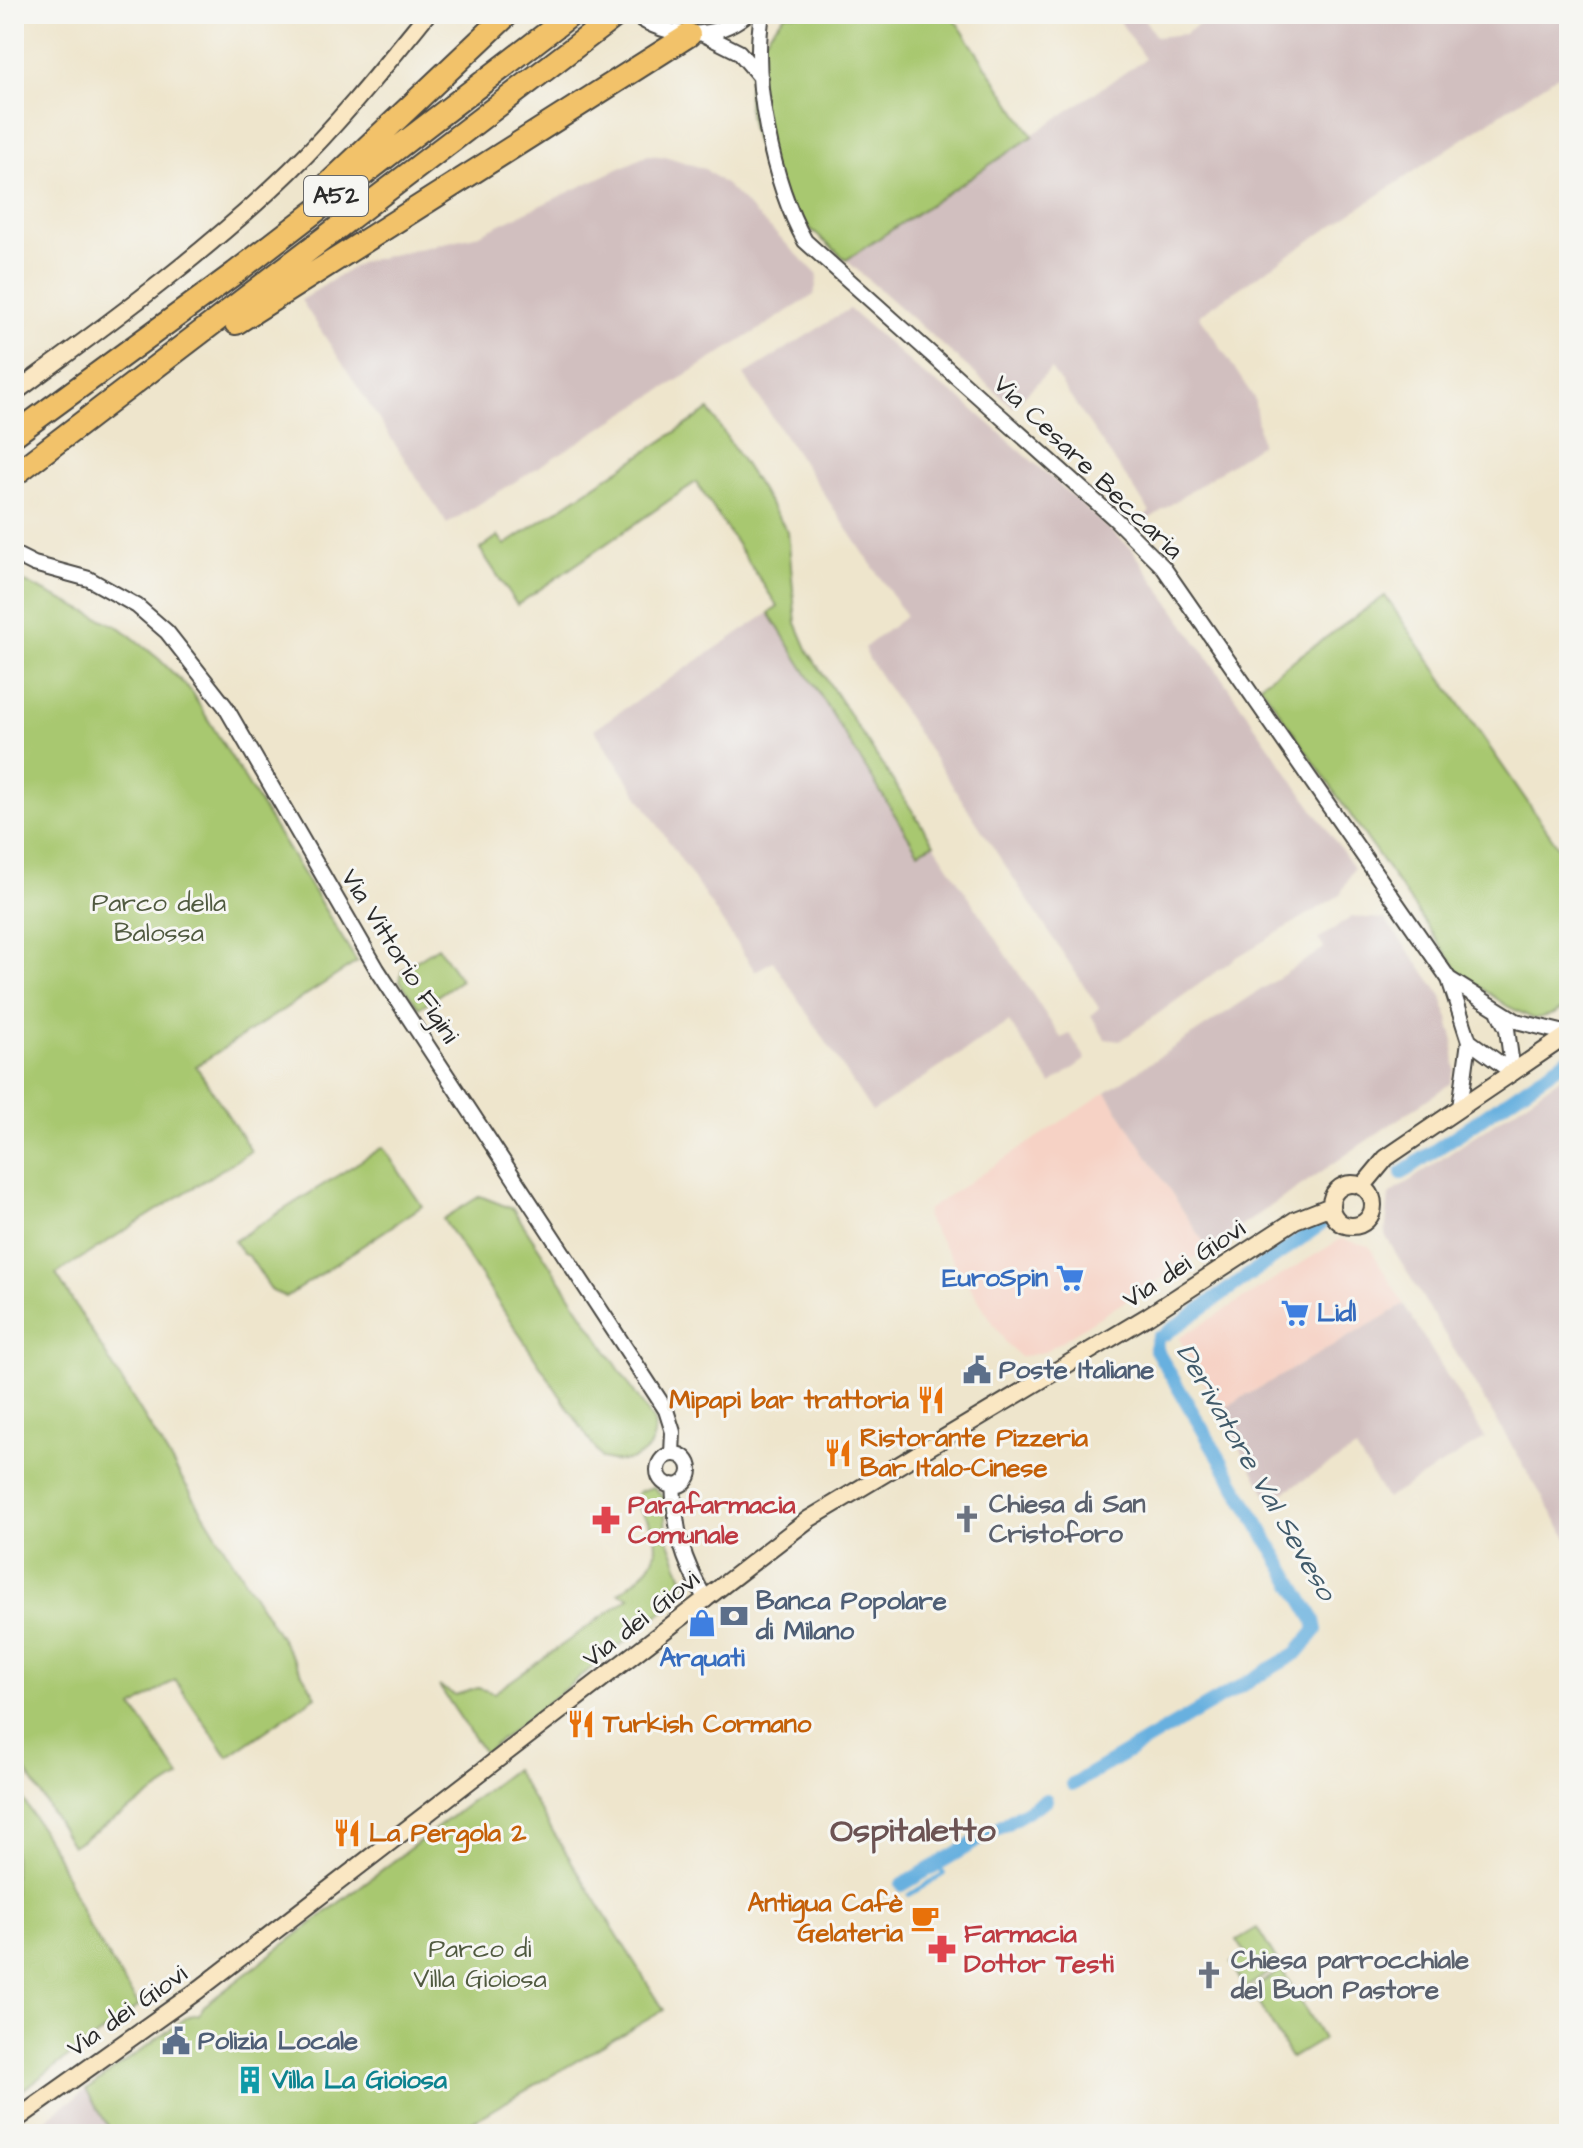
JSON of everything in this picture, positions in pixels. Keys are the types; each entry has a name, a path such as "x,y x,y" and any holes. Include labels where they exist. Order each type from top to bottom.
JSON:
{"highway":[{"path":"235,273 508,14"},
{"name":"A52","path":"14,435 235,273 572,14"},
{"name":"A52","path":"14,475 621,16"},
{"path":"114,401 696,34"}],"main road":[{"path":"14,393 121,313 261,198 345,113 427,14"},
{"path":"1362,1187 1386,1158 1569,1034"},
{"path":"1355,1184 1369,1193 1372,1208 1365,1222 1344,1225 1333,1214 1331,1206 1340,1188 1355,1184"},
{"name":"Via dei Giovi","path":"14,2121 197,1991 829,1506 1124,1331 1295,1220 1331,1206"}],"street":[{"path":"696,34 729,26 747,14"},
{"name":"Via Cesare Beccaria","path":"762,14 763,82 776,169 790,214 805,241 1102,507 1163,567 1449,979"},
{"path":"621,16 660,29 696,34 739,52 750,60 763,82"},
{"name":"Via Vittorio Figini","path":"14,554 34,564 89,579 137,606 167,632 225,706 377,969 666,1410 673,1432 672,1454"},
{"path":"1449,979 1499,1013 1530,1026 1569,1034"},
{"path":"1449,979 1469,1041 1460,1108"},
{"path":"1499,1013 1507,1029 1513,1073"},
{"path":"1469,1041 1513,1073"},
{"path":"672,1454 685,1459 689,1469 685,1480 673,1485 663,1481 658,1470 663,1458 672,1454"},
{"path":"673,1485 675,1527 681,1553 706,1600"}],"shaded area":[{"path":"1115,14 1141,14 1156,37 1185,34 1214,14 1569,14 1569,68 1199,315 1254,398 1261,444 1146,521 1144,517 1150,512 1051,369 1013,407 846,260 1145,59"},
{"path":"648,155 668,157 705,169 727,186 818,275 814,295 447,524 301,300 361,262 475,236"},
{"path":"849,309 929,379 960,398 1132,549 1354,868 1340,895 1237,957 1120,1041 1105,1039 1091,1015 1099,1008 869,659 864,648 906,616 744,375"},
{"path":"769,613 917,852 934,844 1061,1038 1070,1034 1086,1059 1051,1084 1009,1022 872,1112 773,961 755,971 594,729"},
{"path":"1352,917 1385,919 1442,996 1453,1036 1455,1070 1451,1083 1208,1249 1106,1092 1324,948 1318,939"},
{"path":"1569,1072 1569,1541 1385,1235 1389,1195"},
{"path":"1106,1092 1208,1249 1044,1352 1020,1357 1008,1346 926,1218 927,1210"},
{"name":"Lidl","path":"1341,1239 1369,1246 1404,1305 1219,1411 1179,1338"},
{"path":"1404,1305 1485,1438 1386,1499 1356,1449 1270,1500 1219,1411"},
{"path":"86,2090 113,2134 26,2134"}],"green space":[{"path":"786,14 951,14 1033,136 846,260 807,226 783,198 763,161 750,121 749,79 754,59 772,29"},
{"path":"709,410 788,532 796,623 808,651 934,844 918,852 769,613 778,607 696,482 517,605 480,549 498,536 505,545"},
{"name":"Parco della Balossa","path":"14,577 121,628 190,690 357,962 196,1066 251,1151 56,1274 316,1696 228,1757 175,1680 133,1707 180,1777 72,1846 14,1751"},
{"path":"1385,596 1569,862 1569,1004 1554,1014 1534,1019 1507,1006 1459,972 1260,684"},
{"path":"438,947 461,980 419,1008 400,981 402,970"},
{"path":"383,1147 422,1206 286,1297 272,1291 249,1256 243,1254 234,1241"},
{"path":"480,1196 513,1209 654,1422 652,1442 640,1456 622,1461 602,1459 443,1219"},
{"path":"653,1487 664,1497 666,1534 685,1583 681,1597 484,1753 439,1686 455,1695 478,1688 494,1693 630,1597 619,1593 645,1571 655,1554 654,1533 635,1499 638,1492"},
{"name":"Parco di Villa Gioiosa","path":"514,1769 664,2010 451,2134 113,2134 86,2090 189,2016 199,2014 204,2006"},
{"path":"14,1784 57,1856 88,1925 139,2006 14,2096"},
{"path":"1257,1928 1280,1966 1245,1988 1231,1963 1246,1954 1237,1940"},
{"path":"1282,1970 1323,2039 1291,2058 1251,1989"}],"waterway":[{"name":"Derivatore Val Seveso","path":"1402,1173 1569,1058"},
{"name":"Derivatore Val Seveso","path":"1165,1334 1320,1225"},
{"name":"Derivatore Val Seveso","path":"1073,1784 1297,1653 1316,1630 1314,1620 1155,1348 1158,1338"},
{"name":"Derivatore Val Seveso","path":"902,1885 1046,1800"},
{"path":"909,1895 944,1874 937,1864"}],"place":[{"name":"EuroSpin","path":"1070,1278"},
{"name":"Lidl","path":"1295,1313"},
{"name":"Poste Italiane","path":"977,1370"},
{"name":"Mipapi bar trattoria","path":"931,1400"},
{"name":"Ristorante Pizzeria Bar Italo-Cinese","path":"838,1453"},
{"name":"Chiesa di San Cristoforo","path":"967,1519"},
{"name":"Parafarmacia Comunale","path":"606,1520"},
{"name":"Banca Popolare di Milano","path":"734,1616"},
{"name":"Arquati","path":"702,1623"},
{"name":"Turkish Cormano","path":"581,1724"},
{"name":"La Pergola 2","path":"347,1833"},
{"name":"Antigua Cafè Gelateria","path":"925,1918"},
{"name":"Farmacia Dottor Testi","path":"942,1949"},
{"name":"Chiesa parrocchiale del Buon Pastore","path":"1209,1975"},
{"name":"Polizia Locale","path":"176,2041"},
{"name":"Villa La Gioiosa","path":"250,2080"}],"district":[{"name":"Ospitaletto","path":"913,1831"}]}
